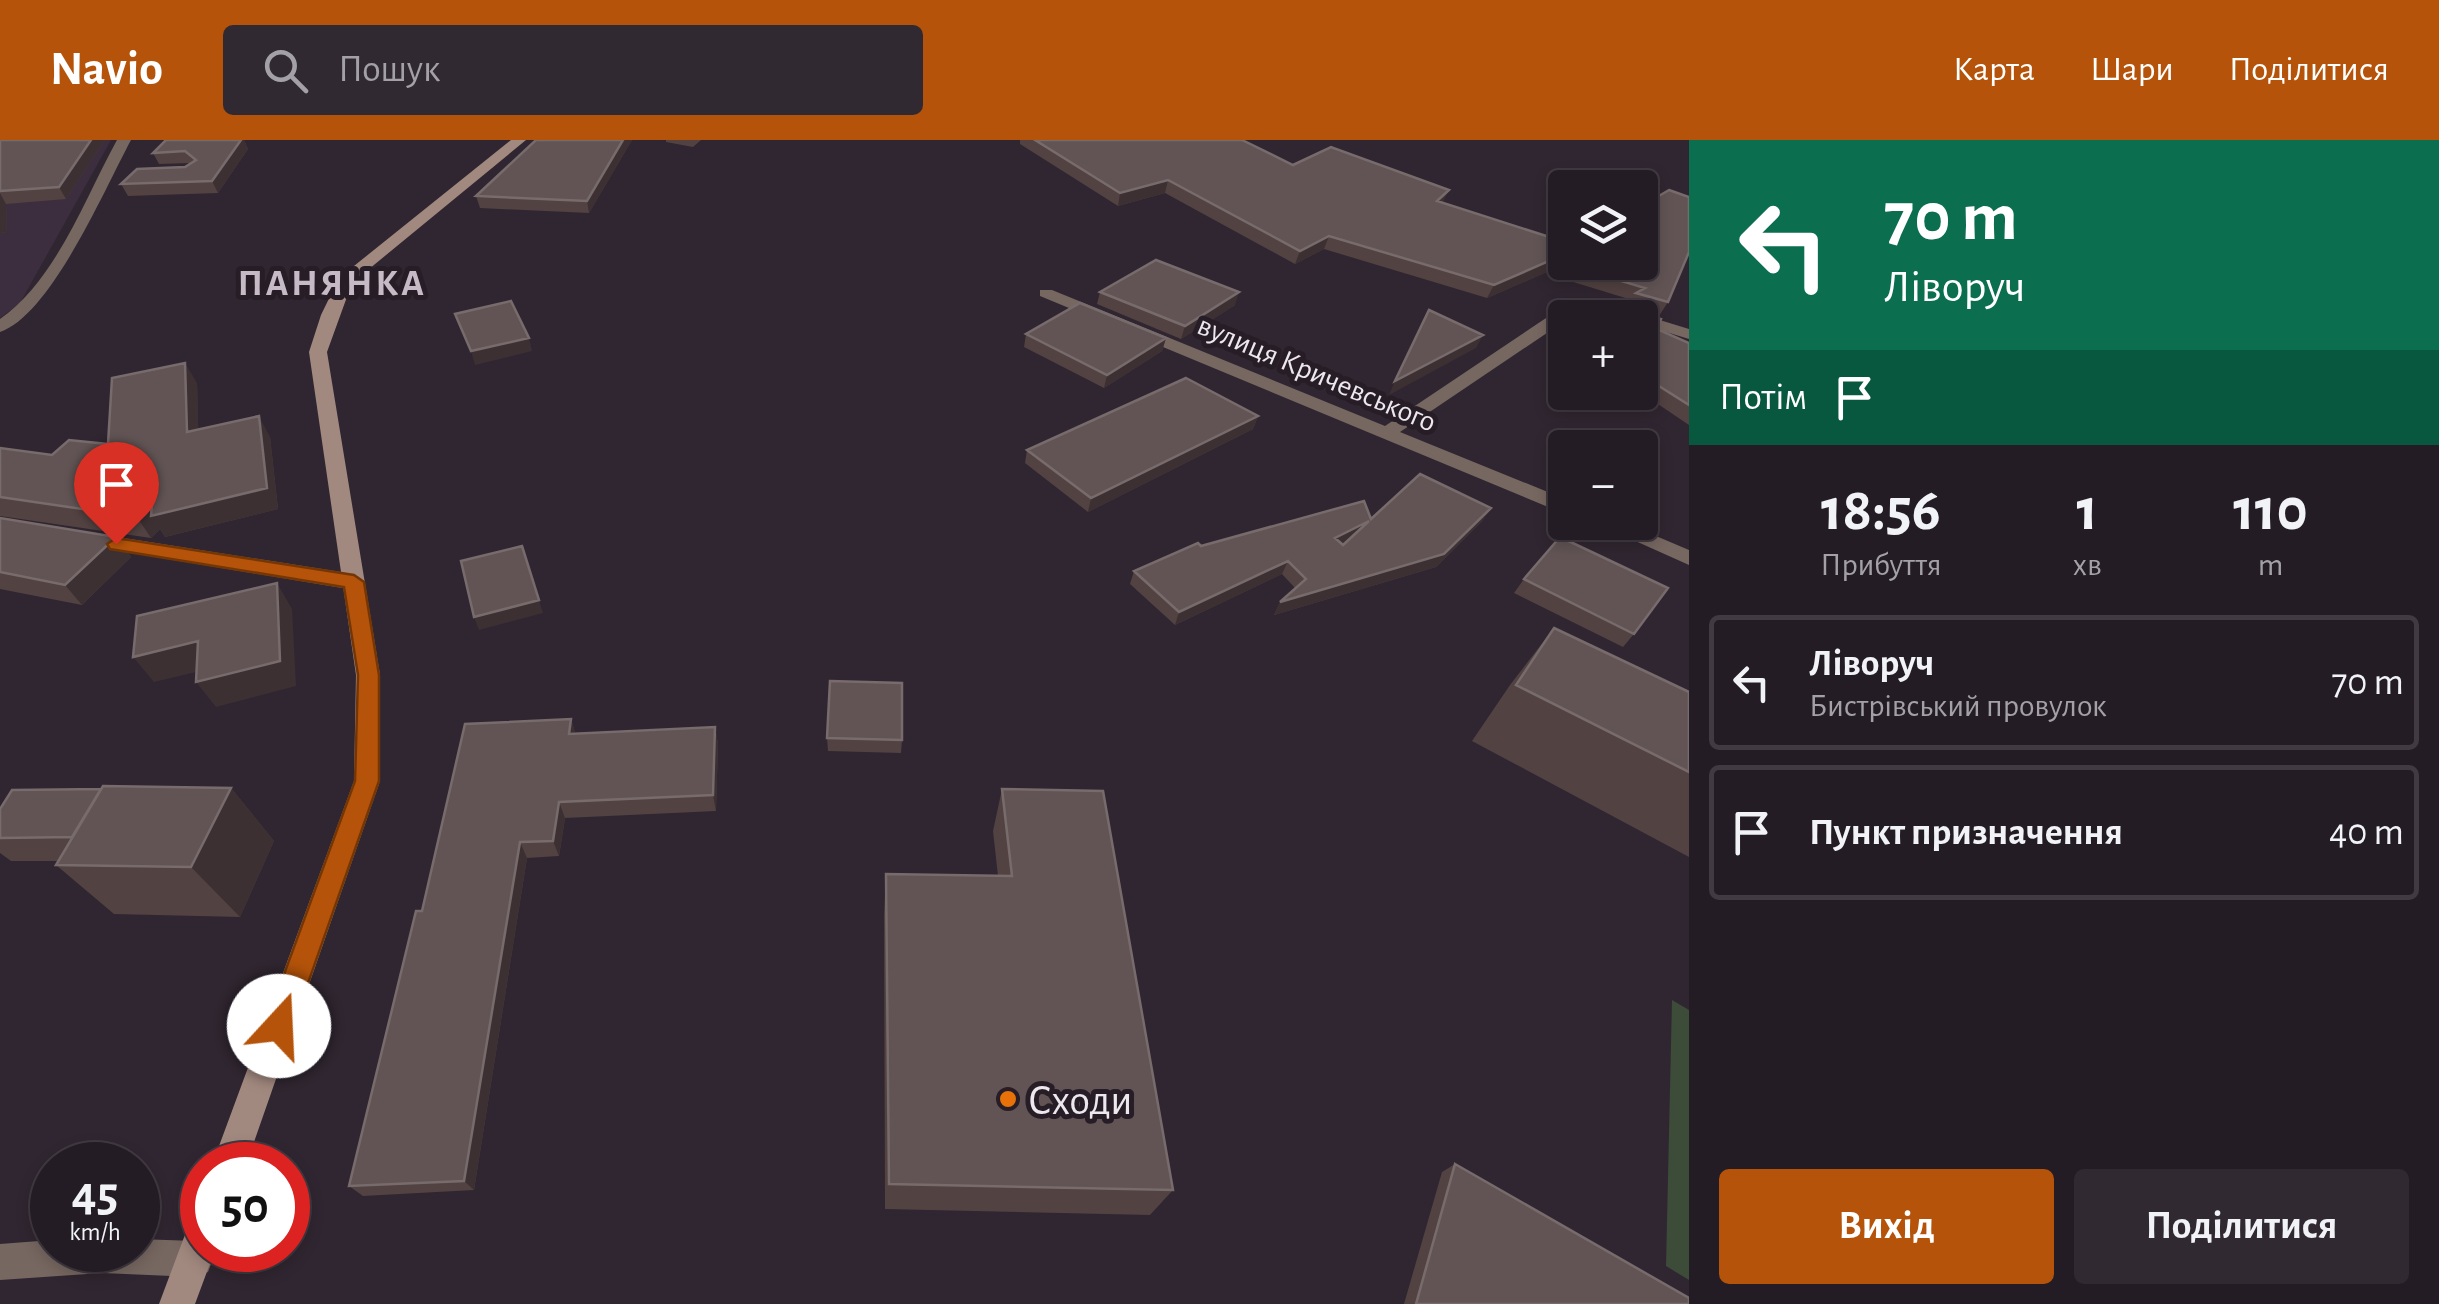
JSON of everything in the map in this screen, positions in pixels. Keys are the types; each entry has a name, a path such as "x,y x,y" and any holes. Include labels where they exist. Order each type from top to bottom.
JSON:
{"main road":[{"path":"236,1142 367,781 368,675 318,352 328,315 345,281 519,140"},
{"path":"177,1304 190,1272"}],"street":[{"path":"0,327 24,310 63,254 116,174 124,140"},
{"name":"вулиця Кричевського","path":"1046,293 1548,500"},
{"path":"1388,436 1394,426 1548,324"},
{"path":"1658,324 1689,334"},
{"path":"78,538 354,582"},
{"path":"1646,540 1689,558"},
{"path":"0,1262 180,1249"}],"shaded area":[{"path":"0,140 111,140 20,303 0,318"}],"green space":[{"path":"1672,1000 1689,1010 1689,1280 1666,1266"}],"building":[{"path":"0,140 91,140 59,187 0,191"},
{"path":"166,140 241,140 212,181 121,184 137,169 185,167 196,160 185,151 153,153"},
{"path":"536,140 623,140 587,201 476,196"},
{"path":"1035,140 1242,140 1293,165 1331,147 1449,190 1437,201 1548,237 1548,261 1494,285 1329,236 1300,251 1168,180 1120,193"},
{"path":"1669,190 1689,197 1689,252 1668,302 1636,293 1645,288 1618,280 1658,280 1658,196"},
{"path":"1156,260 1239,292 1185,326 1100,292"},
{"path":"511,301 529,338 471,351 455,314"},
{"path":"1080,303 1166,338 1107,375 1026,334"},
{"path":"1429,310 1483,335 1395,381"},
{"path":"1658,329 1689,343 1689,405 1658,385"},
{"path":"185,363 187,432 259,416 267,488 151,516 152,503 137,517 0,497 0,448 52,455 69,440 108,444 112,378"},
{"path":"1186,378 1258,416 1091,498 1027,450"},
{"path":"1420,474 1491,508 1444,554 1280,602 1306,579 1288,561 1179,612 1134,571 1198,543 1201,546 1364,501 1371,519","holes":["1369,521 1343,545 1335,538"]},
{"path":"0,518 116,537 65,585 0,572"},
{"path":"1557,540 1566,540 1668,588 1634,634 1524,579"},
{"path":"522,546 539,600 474,617 461,561"},
{"path":"277,583 280,661 196,682 198,641 133,657 137,616"},
{"path":"1554,628 1689,692 1689,772 1516,685"},
{"path":"830,681 902,683 902,740 827,738"},
{"path":"571,719 569,734 715,727 713,795 559,802 553,841 520,842 464,1181 349,1186 416,911 422,911 465,724"},
{"path":"103,786 231,788 191,867 56,865"},
{"path":"101,789 72,837 0,838 0,809 12,790"},
{"name":"Сходи","path":"1002,789 1103,791 1173,1190 889,1184 886,874 1012,876"},
{"path":"1455,1164 1689,1298 1689,1304 1416,1304"}],"place":[{"name":"Сходи","path":"1008,1099"}],"district":[{"name":"ПАНЯНКА","path":"332,282"}],"route":[{"path":"116,544 354,582 368,675 367,781 279,1026"}]}
